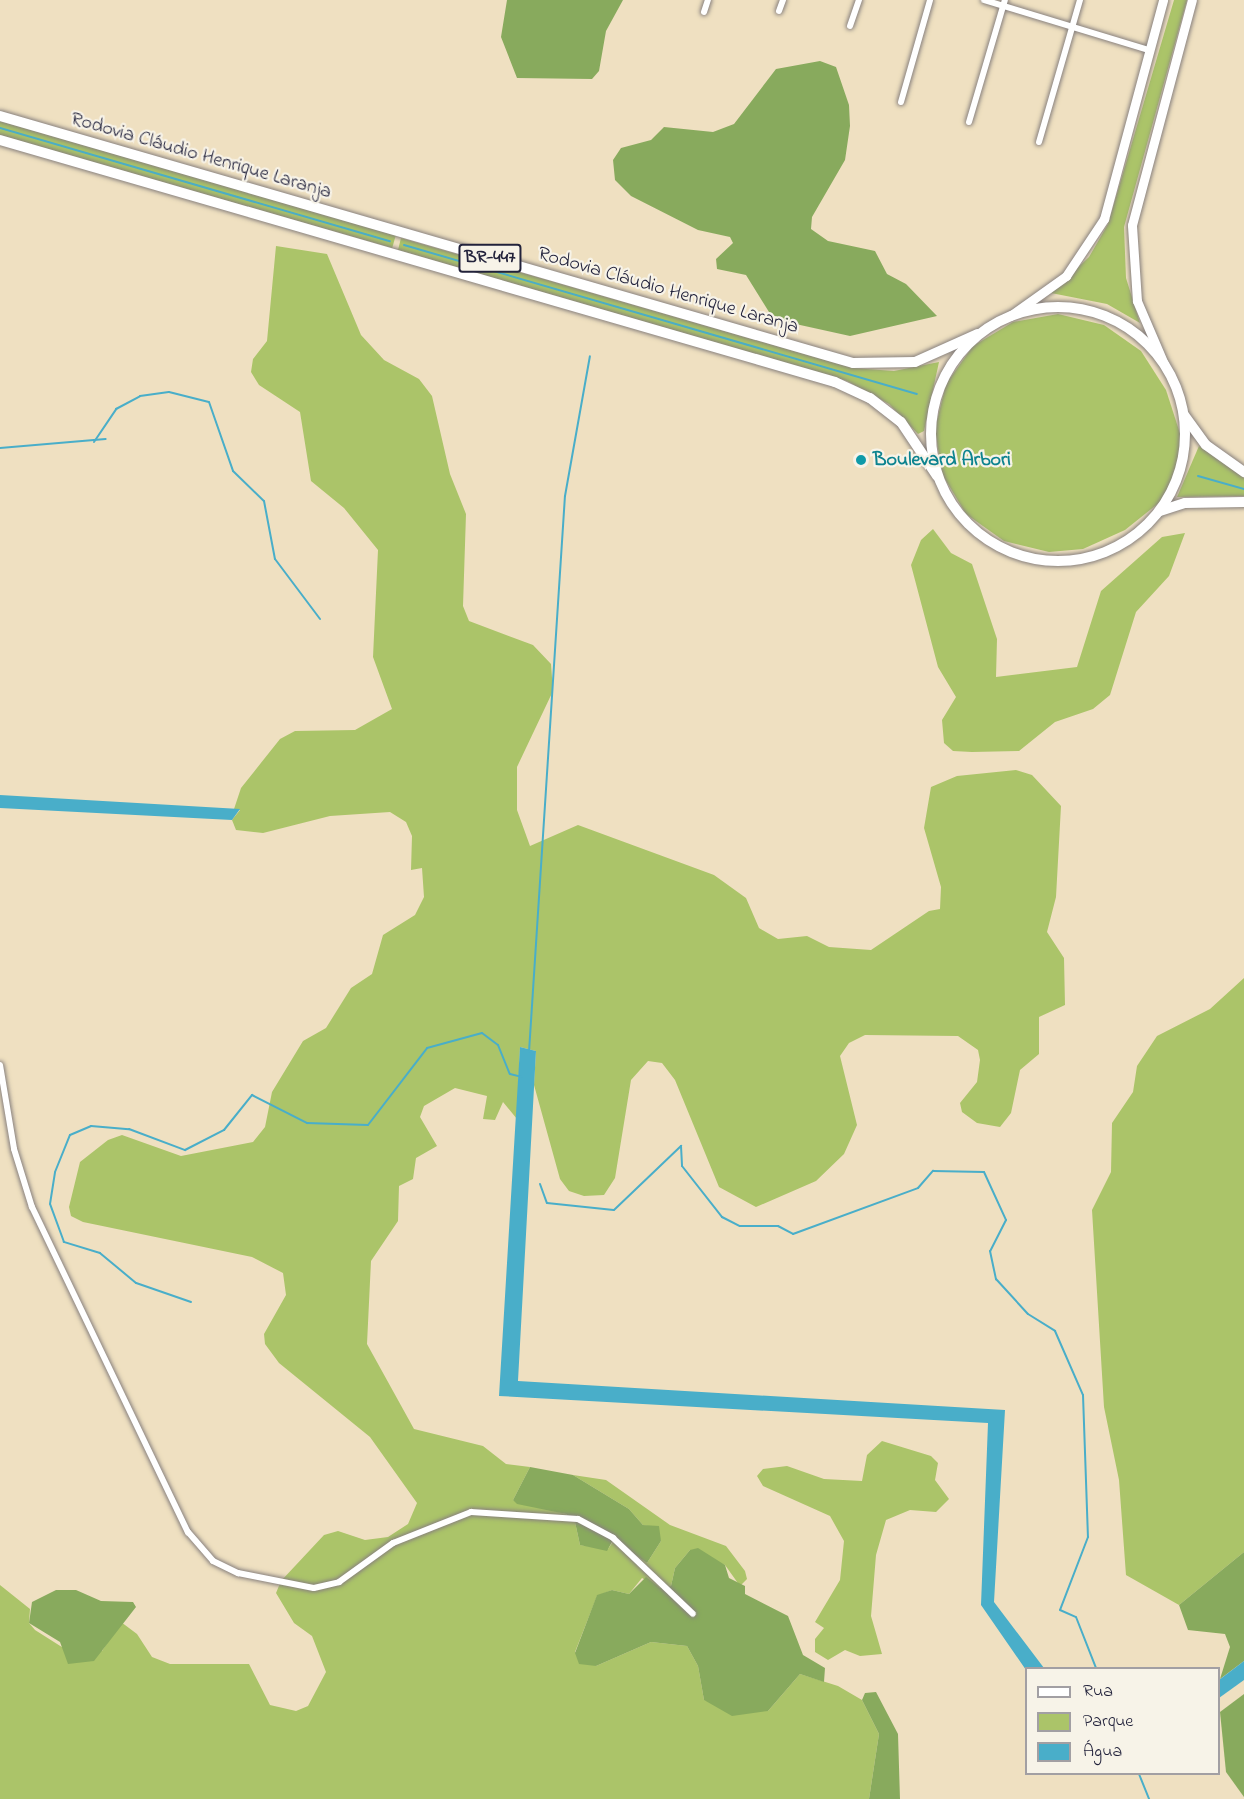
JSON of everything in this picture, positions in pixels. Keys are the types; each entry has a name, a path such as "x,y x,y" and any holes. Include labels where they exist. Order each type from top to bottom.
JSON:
{"main road":[{"path":"1010,316 1066,276 1094,240 1111,197 1163,0"},
{"path":"1164,364 1137,301 1132,225 1192,0"},
{"name":"Rodovia Cláudio Henrique Laranja","path":"0,116 853,363 915,362 978,334"},
{"name":"Rodovia Cláudio Henrique Laranja","path":"0,140 835,382 870,398 901,422 937,476"},
{"name":"BR-447","path":"1244,472 1206,445 1184,415 1164,364 1140,336 1096,313 1047,308 1010,316 978,334 947,371 933,405 930,441 937,476 970,527 1001,548 1036,560 1074,560 1110,550 1160,511 1185,503 1244,502"},
{"name":"BR-447","path":"1160,511 1181,470 1184,415"}],"street":[{"path":"704,12 708,0"},
{"path":"779,11 783,0"},
{"path":"850,26 859,0"},
{"path":"901,102 930,0"},
{"path":"984,0 1004,3 1149,50"},
{"path":"1039,142 1080,0"},
{"path":"969,122 1004,3"},
{"path":"0,1065 14,1149 32,1207 188,1532 213,1561 279,1584 321,1587 339,1582 393,1543 471,1512 578,1519 613,1538 693,1614"}],"green space":[{"path":"507,0 623,0 606,31 599,71 592,79 517,78 501,37"},
{"path":"1174,0 1187,0 1124,227 1126,278 1140,323 1107,304 1051,293 1089,257 1108,224"},
{"path":"820,61 836,67 849,105 850,126 845,160 812,217 811,229 828,241 875,251 887,274 906,284 937,316 850,336 782,321 769,312 746,275 717,269 716,259 733,243 730,237 698,230 631,196 615,180 613,160 621,148 651,140 664,127 713,132 734,124 776,69"},
{"path":"0,121 396,235 392,248 0,136"},
{"path":"401,238 853,368 894,371 939,362 924,431 918,434 889,404 847,381 398,250"},
{"path":"276,246 327,254 361,335 384,360 419,379 432,396 450,474 466,514 463,606 469,621 533,645 551,664 553,691 517,767 517,810 530,846 578,825 714,875 746,898 759,928 778,939 807,936 829,947 871,950 929,911 940,909 941,887 924,828 931,787 957,776 1016,770 1032,775 1061,806 1056,897 1047,932 1064,958 1065,1005 1039,1017 1039,1054 1020,1070 1011,1113 1000,1127 977,1123 962,1112 960,1103 977,1082 980,1060 978,1050 958,1036 865,1035 849,1043 840,1056 857,1125 844,1154 816,1181 756,1207 719,1187 675,1080 662,1063 648,1061 631,1080 615,1178 604,1195 584,1196 569,1191 560,1179 534,1085 536,1051 520,1047 517,1119 503,1102 495,1120 483,1119 487,1096 455,1088 424,1106 420,1117 437,1146 416,1158 413,1179 399,1186 398,1221 371,1261 367,1344 414,1429 483,1446 506,1464 530,1467 513,1500 566,1514 575,1522 580,1545 608,1549 614,1540 647,1563 661,1541 653,1527 643,1525 629,1509 573,1475 606,1480 670,1525 726,1546 745,1571 747,1579 740,1586 725,1565 690,1550 675,1568 671,1586 660,1588 642,1578 629,1594 612,1590 597,1596 575,1652 596,1666 651,1642 687,1646 698,1666 704,1700 768,1711 800,1674 838,1686 862,1700 879,1734 869,1799 0,1799 0,1585 30,1609 29,1623 35,1630 65,1649 102,1651 121,1622 137,1634 152,1657 170,1664 249,1664 270,1705 296,1711 308,1706 326,1672 312,1636 294,1623 276,1593 281,1581 324,1535 338,1531 365,1540 388,1537 408,1524 417,1503 370,1437 279,1363 265,1344 264,1334 286,1295 283,1273 252,1257 83,1222 71,1216 69,1207 80,1162 108,1140 122,1135 181,1156 253,1142 265,1127 272,1092 303,1041 326,1028 351,988 372,974 383,935 415,915 424,897 422,868 411,870 412,836 406,822 390,812 330,816 263,833 236,830 232,820 240,810 234,809 241,788 280,739 295,731 355,730 392,709 373,657 378,550 344,508 311,481 300,412 259,385 251,372 253,359 267,341"},
{"path":"1058,314 1104,325 1141,351 1166,390 1186,452 1170,494 1125,530 1083,549 1049,552 1004,541 966,514 942,474 935,429 946,384 973,346 1013,322"},
{"path":"1199,446 1244,478 1244,496 1177,497"},
{"path":"933,529 951,553 972,564 997,639 996,677 1077,667 1101,591 1162,537 1185,533 1169,576 1136,612 1110,695 1093,709 1055,722 1019,751 972,752 953,751 944,743 942,720 956,697 938,667 911,565 921,540"},
{"path":"1244,978 1244,1552 1179,1605 1126,1575 1119,1480 1104,1407 1092,1210 1111,1172 1112,1123 1133,1092 1137,1066 1157,1036 1210,1009"},
{"path":"882,1441 931,1456 938,1463 935,1480 949,1499 936,1512 910,1510 886,1520 876,1555 871,1616 882,1654 860,1656 845,1650 828,1660 815,1652 815,1639 824,1628 815,1622 840,1580 844,1541 830,1516 763,1486 757,1476 763,1469 787,1466 824,1479 862,1481 867,1455"},
{"path":"530,1467 573,1475 629,1509 643,1525 659,1526 661,1541 647,1563 613,1540 607,1551 580,1545 575,1522 566,1514 517,1504 513,1500"},
{"path":"698,1548 725,1565 729,1578 745,1586 745,1594 788,1616 803,1655 825,1668 824,1682 800,1674 768,1711 732,1716 704,1700 698,1666 687,1646 651,1642 596,1666 579,1664 575,1653 597,1595 612,1590 629,1594 646,1577 660,1588 671,1586 675,1568 690,1550"},
{"path":"1244,1552 1244,1661 1220,1679 1230,1647 1225,1634 1188,1630 1179,1605"},
{"path":"56,1590 76,1590 101,1601 133,1602 136,1607 94,1661 68,1664 60,1642 29,1623 32,1602"},
{"path":"876,1692 898,1734 900,1799 869,1799 879,1734 862,1700 865,1693"},
{"path":"1244,1694 1244,1797 1226,1772 1220,1712"}],"water":[{"path":"0,795 240,809 232,820 0,808"},
{"path":"520,1047 536,1051 518,1381 1005,1410 994,1602 1043,1667 1025,1669 981,1605 988,1423 499,1396"},
{"path":"1244,1661 1244,1680 1220,1697 1220,1679"}],"waterway":[{"path":"0,128 390,241"},
{"path":"404,245 917,394"},
{"path":"529,1052 565,496 590,356"},
{"path":"94,442 116,409 140,396 169,392 209,402 233,471 264,501 275,559 320,619"},
{"path":"0,448 106,439"},
{"path":"1198,476 1244,489"},
{"path":"191,1302 136,1283 100,1253 64,1242 50,1204 55,1172 70,1135 91,1126 129,1129 185,1150 224,1130 252,1095 307,1123 368,1125 427,1048 482,1033 498,1045 510,1074 522,1077"},
{"path":"540,1184 547,1203 614,1210 681,1146 682,1166 722,1217 740,1226 778,1226 793,1234 918,1188 933,1171 984,1172 1006,1220 990,1251 996,1279 1028,1314 1055,1331 1083,1395 1088,1537 1060,1610 1076,1617 1096,1667"},
{"path":"1139,1775 1149,1799"}],"place":[{"name":"Boulevard Arbori","path":"861,460"}]}
